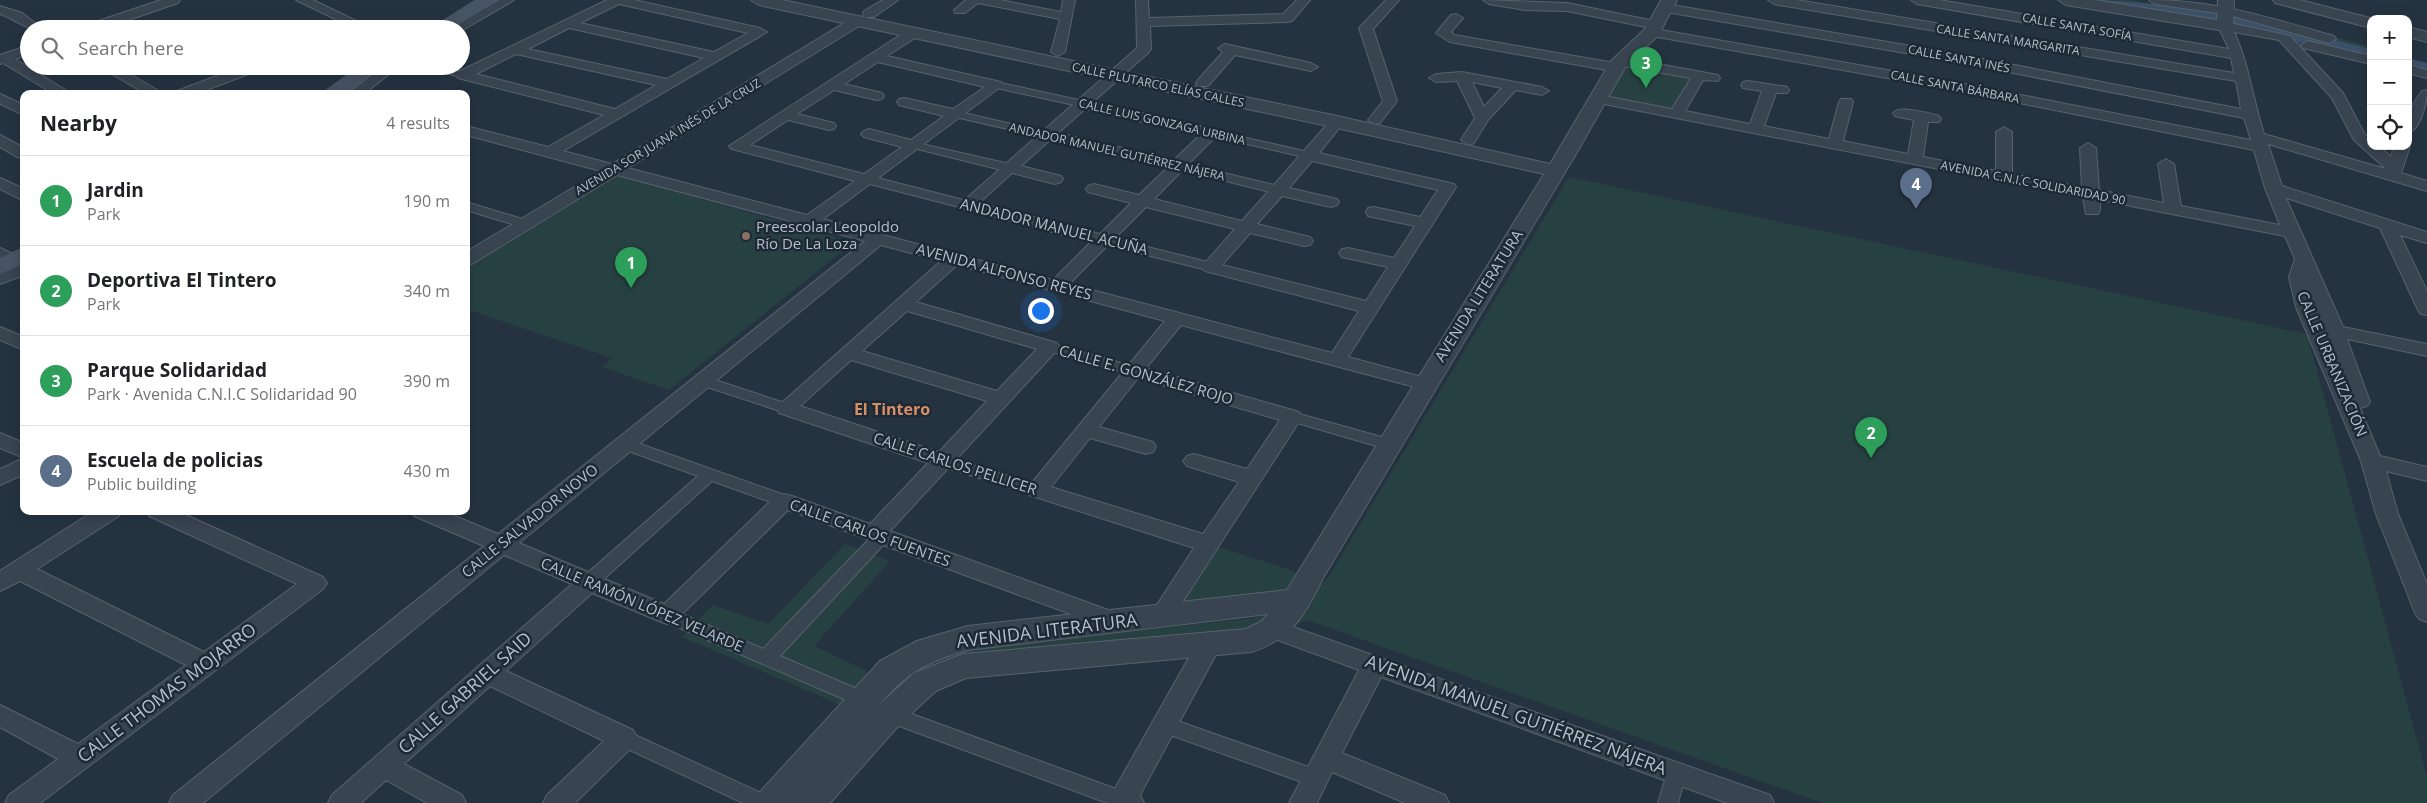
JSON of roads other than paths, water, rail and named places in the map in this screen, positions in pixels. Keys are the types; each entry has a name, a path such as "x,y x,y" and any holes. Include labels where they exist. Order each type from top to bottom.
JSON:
{"main road":[{"path":"454,20 488,0"},
{"path":"336,90 359,75"}],"street":[{"path":"115,20 174,0"},
{"path":"302,0 348,20"},
{"path":"470,21 508,0"},
{"path":"470,72 617,0 760,32 550,152"},
{"name":"CALLE PLUTARCO ELÍAS CALLES","path":"759,0 1058,52 1120,71 1203,82 1469,140 1559,165"},
{"name":"AVENIDA SOR JUANA INÉS DE LA CRUZ","path":"470,258 892,0"},
{"path":"960,10 975,0"},
{"path":"980,0 1067,17"},
{"path":"1058,52 1067,17 1068,0"},
{"path":"967,205 1144,49 1142,0"},
{"path":"1143,22 1214,13 1287,18 1304,0"},
{"path":"1375,120 1390,101 1366,28 1393,0"},
{"path":"1489,0 1527,3 1568,3 1660,16"},
{"name":"CALLE SANTA MARGARITA","path":"1774,0 2242,78"},
{"name":"CALLE SANTA SOFÍA","path":"1916,0 1955,3 2237,55"},
{"path":"2066,0 2226,12 2254,32 2295,52"},
{"path":"2155,0 2226,12 2329,39"},
{"path":"2281,0 2367,22"},
{"path":"1951,71 1956,31 1955,3"},
{"path":"0,10 23,20"},
{"path":"2226,12 2250,115 2271,184 2335,331 2365,416 2366,424 2362,436"},
{"name":"AVENIDA LITERATURA","path":"809,803 890,714 926,682 963,666 1251,640 1272,628 1297,600 1309,576 1390,445 1618,65 1660,16"},
{"name":"CALLE SANTA BÁRBARA","path":"1660,16 1951,71 2393,172 2427,186"},
{"name":"CALLE SANTA INÉS","path":"1660,16 1951,71 2250,115"},
{"name":"CALLE PLUTARCO ELÍAS CALLES","path":"864,17 913,33 1120,71 1337,122 1559,165"},
{"path":"1468,27 1453,21 1443,32 1450,38 1706,77 1676,114"},
{"path":"567,24 716,57"},
{"path":"1486,31 1539,40 1532,52"},
{"path":"2254,32 2367,59"},
{"path":"785,115 913,33"},
{"path":"2412,33 2427,37"},
{"path":"2284,39 2338,96 2359,137 2393,172 2401,150"},
{"path":"515,50 669,84"},
{"path":"1203,82 1233,50 1307,66"},
{"path":"2,59 20,53"},
{"name":"CALLE LUIS GONZAGA URBINA","path":"875,57 1448,187 1425,223"},
{"path":"2,59 20,69"},
{"path":"2412,70 2427,74"},
{"path":"31,75 58,90"},
{"path":"122,75 150,90"},
{"path":"193,90 233,75"},
{"path":"361,90 380,75"},
{"path":"463,75 617,114"},
{"path":"1462,76 1482,118"},
{"path":"1436,78 1462,76 1542,92"},
{"path":"810,221 996,84"},
{"path":"832,85 877,96"},
{"path":"1748,85 1776,89 1756,129"},
{"path":"1469,140 1482,118 1512,86"},
{"path":"2412,119 2427,94"},
{"path":"0,98 20,109"},
{"name":"AVENIDA C.N.I.C SOLIDARIDAD 90","path":"1599,99 2004,178 2092,202 2173,210 2291,232"},
{"name":"ANDADOR MANUEL GUTIÉRREZ NÁJERA","path":"904,102 1331,202"},
{"path":"1835,144 1846,102"},
{"path":"1900,113 1928,117 1915,160"},
{"path":"785,115 830,126"},
{"name":"ANDADOR MANUEL ACUÑA","path":"785,115 737,146 1370,308"},
{"path":"1211,267 1337,122"},
{"path":"2004,132 2004,178"},
{"path":"1057,286 1211,133"},
{"name":"AVENIDA ALFONSO REYES","path":"471,134 615,169 1426,384"},
{"path":"869,134 1054,179"},
{"path":"0,140 20,153"},
{"path":"2088,148 2092,202"},
{"path":"2166,164 2173,210"},
{"path":"0,183 20,194"},
{"path":"2271,184 2427,238"},
{"path":"1094,190 1304,241"},
{"path":"470,207 525,224"},
{"path":"1337,360 1425,223 1374,212"},
{"path":"2387,225 2427,310"},
{"name":"CALLE SALVADOR NOVO","path":"183,803 878,239"},
{"path":"1348,253 1399,264"},
{"path":"786,408 954,259"},
{"path":"0,279 12,260"},
{"name":"CALLE URBANIZACIÓN","path":"2304,260 2298,277 2305,307 2372,461 2387,514 2427,613"},
{"name":"CALLE E. GONZÁLEZ ROJO","path":"903,304 1390,445"},
{"path":"2305,307 2326,311"},
{"path":"1037,490 1177,318"},
{"path":"2335,331 2427,350"},
{"path":"0,333 20,342"},
{"path":"765,658 943,461 1050,347"},
{"path":"848,353 1001,399"},
{"name":"CALLE CARLOS PELLICER","path":"703,381 943,461 1208,544"},
{"path":"1161,617 1292,417"},
{"path":"1086,430 1146,447"},
{"path":"0,440 20,449"},
{"name":"CALLE CARLOS FUENTES","path":"626,444 1115,622"},
{"path":"1194,461 1252,478"},
{"path":"2372,461 2427,474"},
{"path":"0,478 20,467"},
{"path":"589,582 710,474"},
{"path":"667,615 784,501"},
{"path":"9,576 105,515"},
{"name":"CALLE THOMAS MOJARRO","path":"19,803 315,583 166,515"},
{"name":"CALLE RAMÓN LÓPEZ VELARDE","path":"431,515 862,700"},
{"path":"9,576 206,664"},
{"name":"CALLE GABRIEL SAID","path":"342,803 589,582"},
{"name":"AVENIDA LITERATURA","path":"771,803 891,670 928,648 968,638 1297,600"},
{"name":"AVENIDA MANUEL GUTIÉRREZ NÁJERA","path":"1272,628 1760,803"},
{"path":"890,714 1126,801 1210,645"},
{"path":"1303,803 1375,664"},
{"path":"487,673 763,803"},
{"path":"0,715 80,758"},
{"path":"1166,725 1321,768 1435,803"},
{"path":"557,803 624,738"},
{"path":"384,766 452,803"},
{"path":"1668,803 1676,773"}],"waterway":[{"path":"2093,0 2272,30 2367,54"},
{"path":"2412,65 2427,69"}],"place":[{"name":"Parque Solidaridad","path":"1646,88"},
{"name":"Escuela de policias","path":"1916,209"},
{"name":"Preescolar Leopoldo Río De La Loza","path":"746,236"},
{"name":"Jardin","path":"631,288"},
{"name":"Deportiva El Tintero","path":"1871,458"}],"district":[{"name":"El Tintero","path":"892,409"}]}
